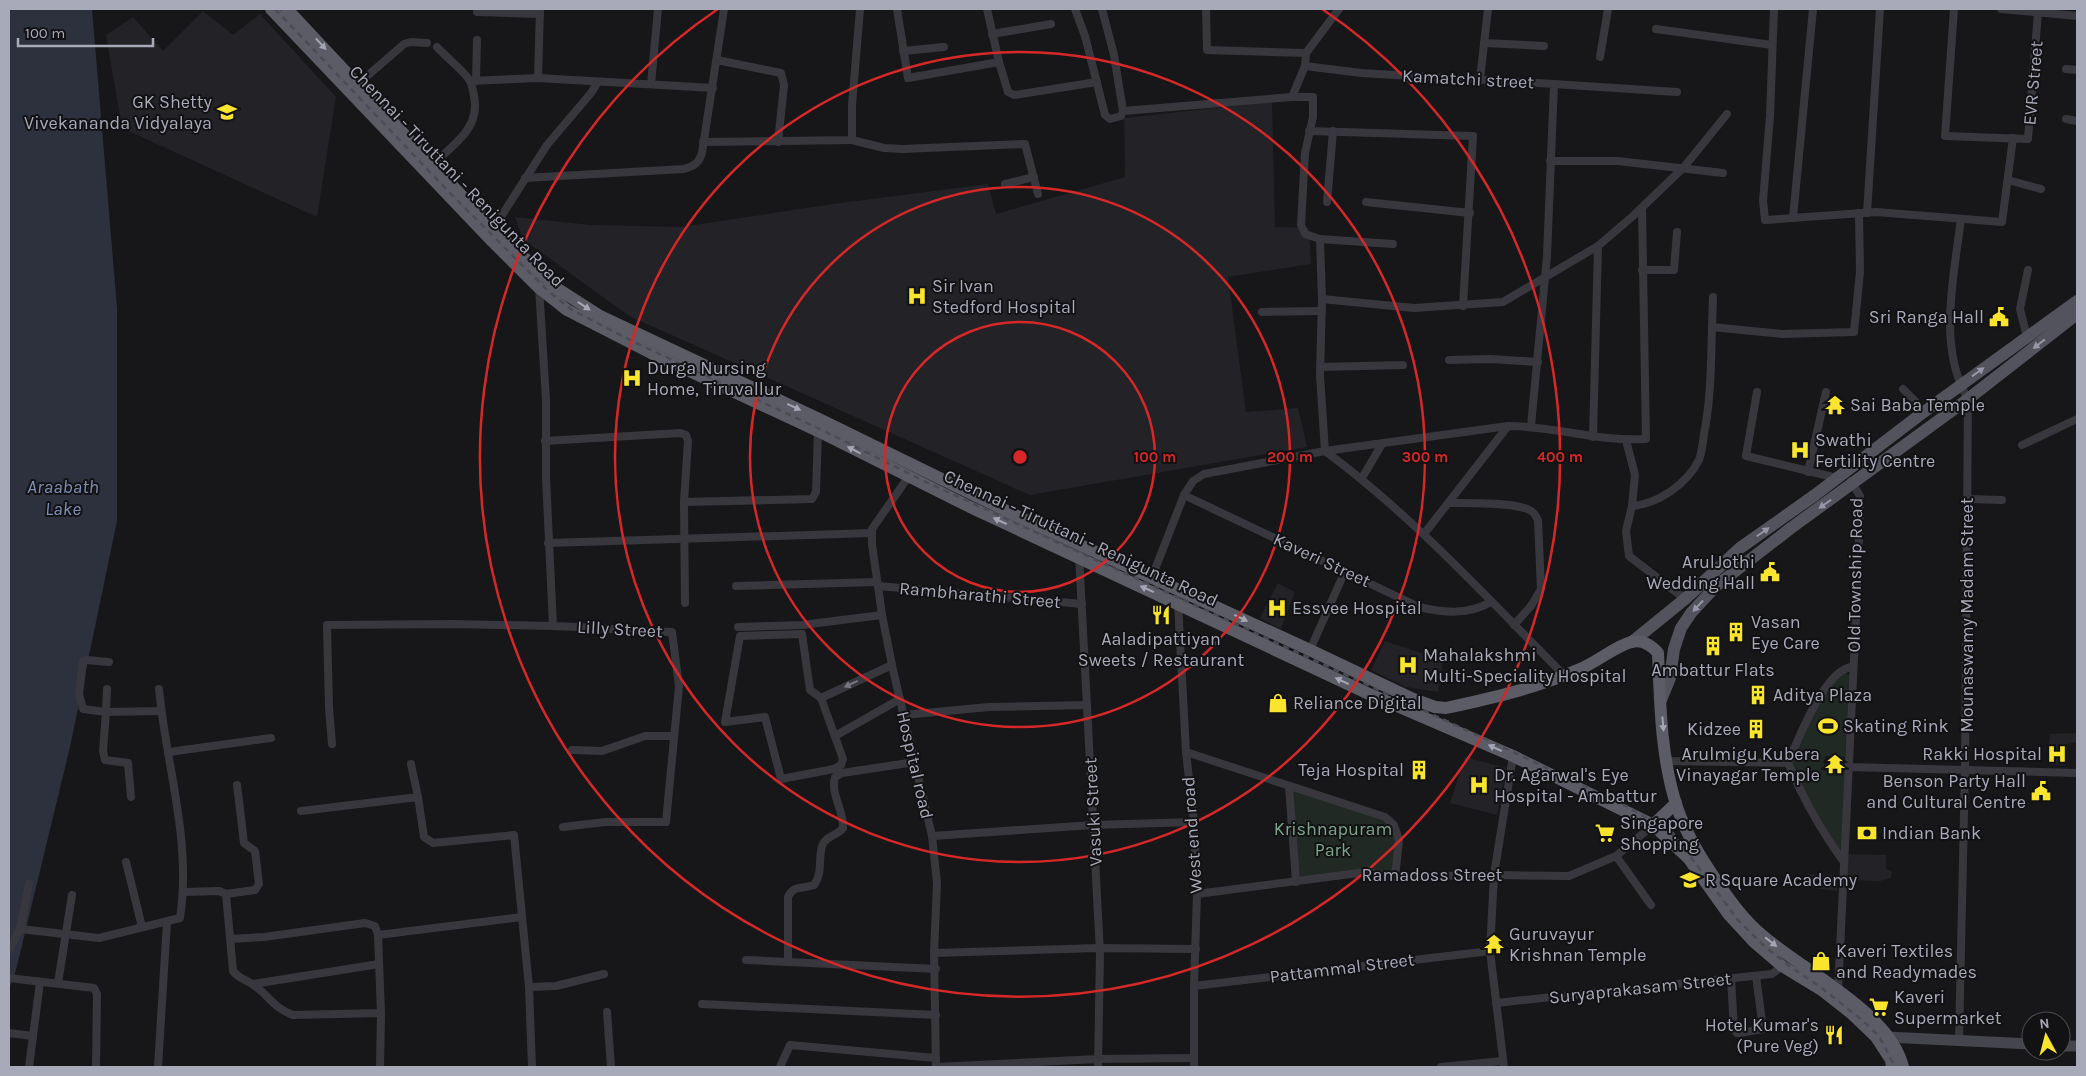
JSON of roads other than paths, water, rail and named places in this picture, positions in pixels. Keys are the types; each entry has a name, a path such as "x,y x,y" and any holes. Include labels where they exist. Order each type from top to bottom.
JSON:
{"highway":[{"name":"Chennai - Tiruttani - Renigunta Road","path":"271,9 442,191 542,283 558,289 600,316 821,420 1017,516 1152,577 1181,598 1368,693 1513,756 1653,825 1689,859 1730,915 1754,942 1782,966 1823,991 1851,1013 1876,1037 1890,1060 1892,1067"},
{"name":"Chennai - Tiruttani - Renigunta Road","path":"287,9 568,310 634,345 818,431 1078,558 1310,650 1413,699 1435,707 1446,708 1514,693 1582,669 1632,642"},
{"path":"1632,642 1652,646 1658,653 1666,761 1676,803 1698,855 1738,911 1762,935 1838,991 1882,1028 1901,1059 1903,1067"},
{"path":"1458,705 1453,710 1453,717 1467,735"},
{"path":"1653,825 1676,803"}],"main road":[{"path":"1632,642 1685,599 1740,548 1841,475 1920,414 2077,301"},
{"path":"1661,700 1670,678 1676,642 1681,628 1691,613 1716,586 1791,528 1854,484 1968,399 2077,314"},
{"path":"1887,1037 2021,1043"}],"street":[{"path":"651,84 658,9"},
{"path":"526,178 684,169 694,166 700,160 713,88 724,9"},
{"path":"852,140 852,105 860,9"},
{"path":"897,9 908,78 999,62"},
{"path":"987,9 1008,92 1014,95 1097,82"},
{"path":"1075,9 1107,117 1110,119 1121,116 1123,112 1292,97 1313,97 1313,117 1305,152 1301,226 1305,234 1320,239 1393,244"},
{"path":"1102,9 1114,55 1123,112"},
{"path":"1206,9 1207,50 1306,53"},
{"path":"1292,97 1306,66 1306,53 1339,9"},
{"path":"1480,79 1488,9"},
{"path":"1600,57 1608,9"},
{"path":"1774,9 1764,201 1765,220 1863,213 2002,222 2014,138 1945,136 1954,9"},
{"path":"1793,218 1813,9"},
{"path":"1712,327 1782,334 1854,332 1880,9"},
{"path":"2001,9 2077,16"},
{"path":"477,12 540,11 538,78"},
{"name":"EVR Street","path":"2014,138 2028,139 2038,12"},
{"path":"992,34 1051,24"},
{"path":"1656,29 1772,45"},
{"path":"432,165 463,135 473,122 475,108 473,81 477,40"},
{"path":"358,84 404,44 411,42 427,43"},
{"path":"1484,43 1544,46"},
{"path":"903,51 944,46"},
{"path":"437,48 473,81 538,78 713,88"},
{"path":"717,60 777,70 781,73 784,85 778,142"},
{"name":"Kamatchi street","path":"1306,66 1361,73 1554,84 1546,276 1531,426"},
{"path":"2066,69 2077,70"},
{"path":"493,229 547,145 592,93 598,82"},
{"path":"1554,84 1678,92"},
{"path":"1322,300 1414,308 1503,302 1598,246 1642,208 1684,167 1727,114"},
{"path":"2066,119 2077,121"},
{"path":"1309,131 1473,136 1470,213 1463,306"},
{"path":"1328,202 1333,131"},
{"path":"703,142 852,140 884,148 902,149 1026,144 1038,194"},
{"path":"1550,161 1618,161 1684,167 1723,173"},
{"path":"1005,184 1034,177"},
{"path":"2008,180 2041,189"},
{"path":"1366,202 1470,213"},
{"path":"1152,577 1184,495 1193,481 1204,474 1325,451 1508,426 1531,426 1593,437 1626,440 1646,439 1642,208"},
{"path":"1960,218 1949,327 1954,367 1960,386 1968,399"},
{"path":"1642,270 1674,270 1677,232"},
{"path":"1320,239 1322,300 1320,367 1325,451"},
{"path":"1593,437 1598,246"},
{"path":"2027,337 2020,308 2028,270"},
{"path":"332,744 327,625 452,624 553,626 548,543 542,283"},
{"path":"1632,506 1645,505 1657,500 1674,488 1699,459 1708,415 1713,297"},
{"path":"1262,312 1322,311"},
{"path":"1449,360 1490,359 1538,362"},
{"path":"1320,367 1403,365"},
{"path":"1902,389 1915,401 1920,414"},
{"path":"1757,392 1746,456 1808,472 1841,475 1854,484"},
{"path":"1808,472 1826,392"},
{"name":"Mounaswamy Madam Street","path":"1958,1040 1966,769 1968,399"},
{"path":"2022,446 2077,419"},
{"path":"1424,534 1508,426"},
{"path":"684,502 812,499 816,492 818,431"},
{"path":"545,442 680,433 686,435 688,441 684,502 685,603"},
{"path":"1626,440 1636,475 1632,506 1626,531 1629,556 1685,599"},
{"path":"1362,478 1382,444"},
{"path":"1325,451 1362,478 1424,534 1564,675"},
{"path":"548,543 872,533 872,528 909,476"},
{"name":"Old Township Road","path":"1838,991 1852,667 1858,575 1860,496 1854,484"},
{"name":"Kaveri Street","path":"1184,495 1419,607 1450,613 1466,611 1491,602"},
{"path":"1968,499 2002,500"},
{"path":"1449,503 1526,508 1533,512 1538,520 1541,589 1531,606 1514,625"},
{"name":"Hospital road","path":"872,533 882,615 932,836 937,883 934,953 936,969 936,1067"},
{"path":"1078,558 1083,545"},
{"name":"Vasuki Street","path":"1078,558 1100,948 1098,1063"},
{"path":"1310,650 1345,571"},
{"name":"Rambharathi Street","path":"736,586 877,584 1082,604"},
{"name":"West end road","path":"1181,598 1186,752 1194,822 1197,894 1194,1067"},
{"path":"738,627 802,625 882,615"},
{"name":"Lilly Street","path":"553,626 672,632 679,686 666,822 604,822 563,827"},
{"path":"802,634 810,690 821,698 842,755 842,765 834,769 781,779 765,717 725,722 740,636 802,634"},
{"path":"109,662 83,661 79,694 83,708 106,712 162,711"},
{"path":"821,698 892,665"},
{"name":"Old Township Road","path":"1788,763 1807,720 1832,680 1840,671 1852,667"},
{"path":"107,689 103,752 105,760 128,763 131,796"},
{"path":"20,929 64,936 99,938 180,918 184,892 177,802 159,689"},
{"path":"835,736 900,699"},
{"path":"904,716 990,708 1087,704"},
{"path":"572,750 602,752 645,736 674,736"},
{"path":"169,752 271,738"},
{"path":"1186,752 1385,817 1394,825 1399,840 1395,877"},
{"path":"1441,1067 1503,1064 1490,951 1494,875 1513,756"},
{"path":"1666,761 1788,763 1811,813 1844,862"},
{"path":"788,962 788,897 795,888 814,885 820,874 822,846 826,839 841,831 843,824 834,786 835,777 842,773 915,762"},
{"path":"411,764 424,837 433,844 514,835 529,987 532,1067"},
{"path":"1848,767 2077,773"},
{"path":"184,892 219,891 226,894 255,890 259,884 255,851 244,843 236,785"},
{"path":"1289,786 1296,882"},
{"path":"300,811 418,797"},
{"path":"932,836 1194,822"},
{"name":"Ramadoss Street","path":"1197,894 1366,872 1395,877 1569,876 1616,856 1653,825"},
{"path":"1616,856 1651,905"},
{"path":"126,862 142,927"},
{"path":"9,950 20,929 29,884"},
{"path":"226,894 233,971 239,979 253,984 272,1004 282,1011 293,1015 382,1013"},
{"path":"58,983 72,895"},
{"path":"378,935 522,917"},
{"path":"158,1067 167,922"},
{"path":"231,939 365,922 375,926 378,935 382,1013 380,1067"},
{"path":"934,953 1100,948 1196,949"},
{"name":"Pattammal Street","path":"1194,986 1490,951"},
{"path":"746,960 936,969"},
{"path":"253,984 379,964"},
{"name":"Suryaprakasam Street","path":"1496,1004 1772,974 1782,966"},
{"path":"529,987 556,986 604,974"},
{"path":"1731,979 1734,1029 1735,1032 1740,1033 1763,1028 1756,976"},
{"path":"9,978 94,988 96,991 96,1067"},
{"path":"29,1067 40,982"},
{"path":"702,1004 936,1015"},
{"path":"607,1012 611,1067"},
{"path":"9,1033 33,1036"},
{"path":"780,1067 790,1045 936,1058"},
{"path":"936,1067 1098,1063 1194,1058"}],"water":[{"name":"Araabath Lake","path":"9,9 92,9 117,308 117,521 70,747 14,978 9,988"}],"railway":[{"path":"275,9 447,190 547,290 572,310 636,343 824,431 926,482 1488,740 1626,806 1672,832 1738,920 1763,945 1789,966 1819,986 1862,1020 1879,1036 1895,1067"}],"place":[{"name":"GK Shetty Vivekananda Vidyalaya","path":"227,112"},
{"name":"Sir Ivan Stedford Hospital","path":"917,296"},
{"name":"Sri Ranga Hall","path":"1999,317"},
{"name":"Durga Nursing Home, Tiruvallur","path":"632,378"},
{"name":"Sai Baba Temple","path":"1835,405"},
{"name":"Swathi Fertility Centre","path":"1800,450"},
{"name":"ArulJothi Wedding Hall","path":"1770,572"},
{"name":"Essvee Hospital","path":"1277,608"},
{"name":"Aaladipattiyan Sweets / Restaurant","path":"1161,615"},
{"name":"Vasan Eye Care","path":"1736,632"},
{"name":"Ambattur Flats","path":"1713,646"},
{"name":"Mahalakshmi Multi-Speciality Hospital","path":"1408,665"},
{"name":"Aditya Plaza","path":"1758,695"},
{"name":"Reliance Digital","path":"1278,703"},
{"name":"Skating Rink","path":"1828,726"},
{"name":"Kidzee","path":"1756,729"},
{"name":"Rakki Hospital","path":"2057,754"},
{"name":"Arulmigu Kubera Vinayagar Temple","path":"1835,764"},
{"name":"Teja Hospital","path":"1419,770"},
{"name":"Dr. Agarwal's Eye Hospital - Ambattur","path":"1479,785"},
{"name":"Benson Party Hall and Cultural Centre","path":"2041,791"},
{"name":"Singapore Shopping","path":"1605,833"},
{"name":"Indian Bank","path":"1867,833"},
{"name":"R Square Academy","path":"1690,880"},
{"name":"Guruvayur Krishnan Temple","path":"1494,944"},
{"name":"Kaveri Textiles and Readymades","path":"1821,961"},
{"name":"Kaveri Supermarket","path":"1879,1007"},
{"name":"Hotel Kumar's (Pure Veg)","path":"1834,1035"}],"park label":[{"name":"Krishnapuram Park","path":"1333,840"}]}
